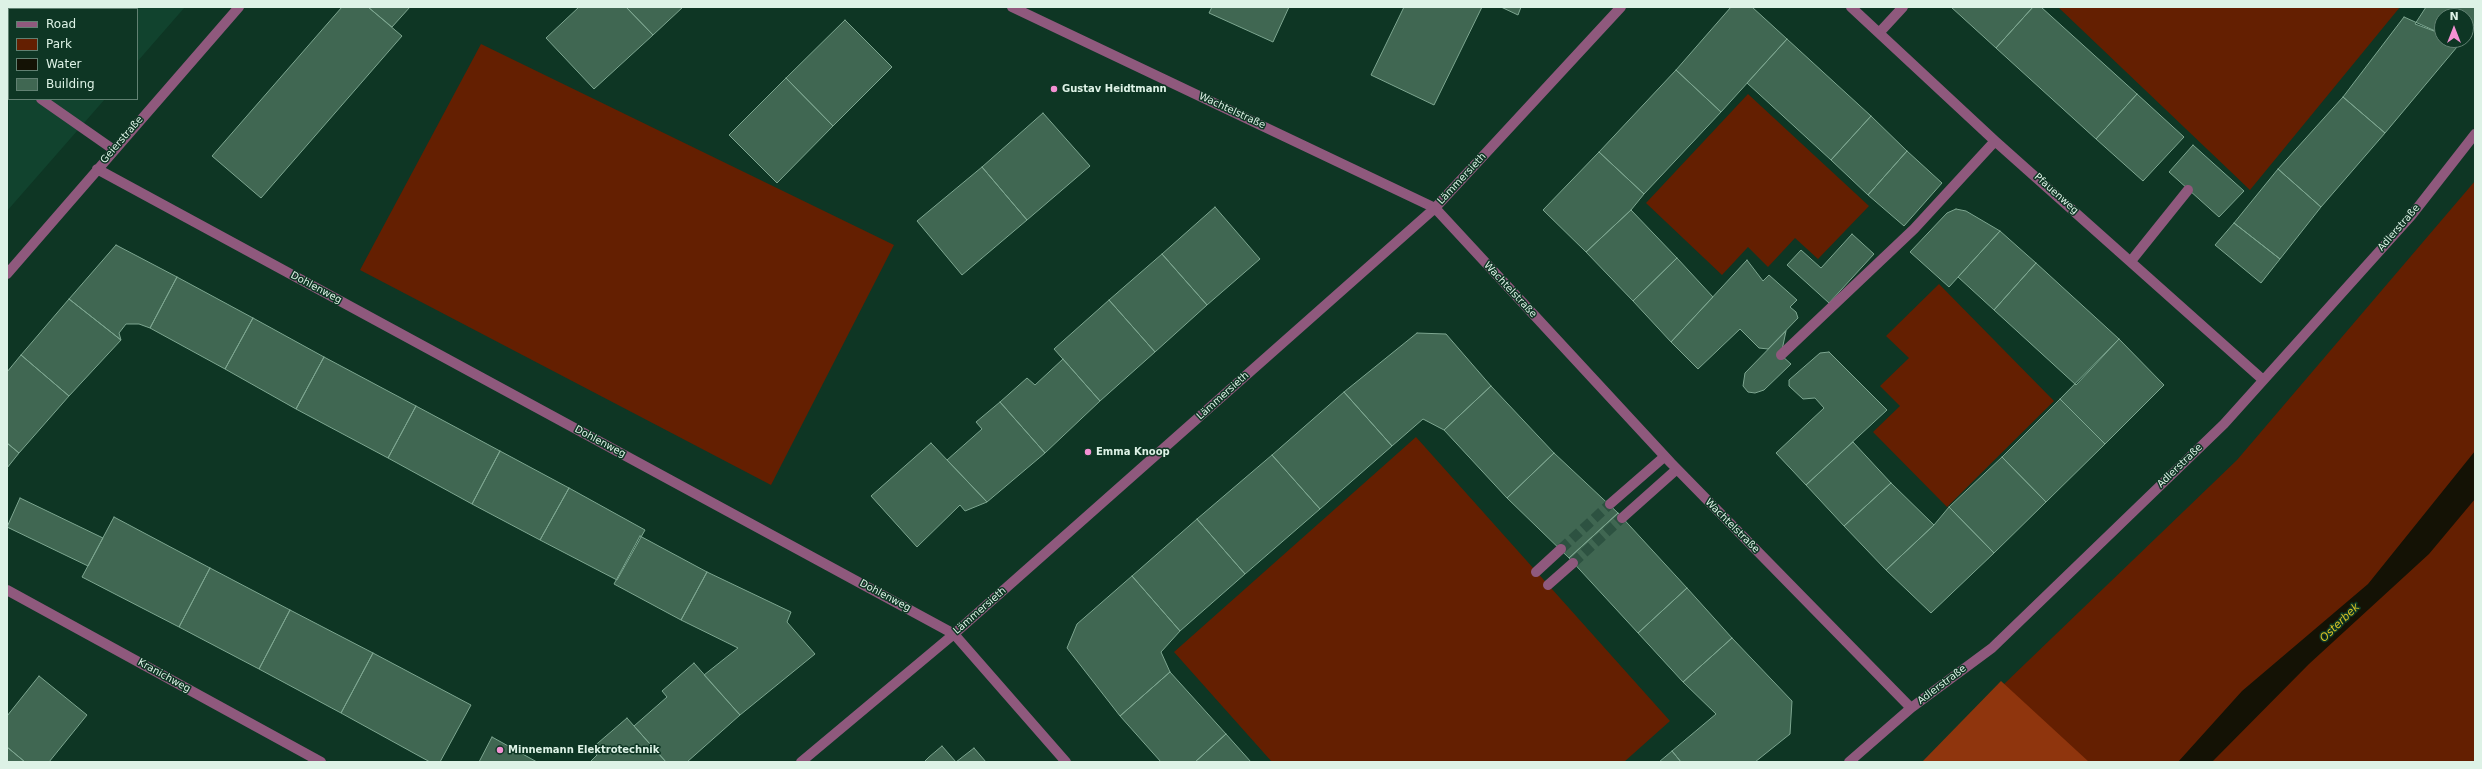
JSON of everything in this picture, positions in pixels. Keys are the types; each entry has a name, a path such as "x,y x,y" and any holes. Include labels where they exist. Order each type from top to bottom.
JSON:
{"street":[{"name":"Geierstraße","path":"7,274 239,7"},
{"name":"Wachtelstraße","path":"1012,7 1435,208 1664,457 1911,708"},
{"name":"Lämmersieth","path":"801,762 954,634 1435,208 1621,7"},
{"name":"Pfauenweg","path":"1851,7 1995,141 2262,379"},
{"path":"1879,33 1903,7"},
{"path":"42,100 114,150"},
{"name":"Adlerstraße","path":"1848,762 1911,708 1992,648 2224,424 2262,379 2411,216 2475,134"},
{"path":"1781,355 1914,229 1995,141"},
{"name":"Dohlenweg","path":"97,169 954,634 1066,762"},
{"path":"2131,261 2188,190"},
{"path":"1610,504 1664,457"},
{"path":"1622,518 1677,469"},
{"path":"1536,572 1561,549"},
{"path":"1548,585 1573,563"},
{"name":"Kranichweg","path":"7,590 321,762"}],"shaded area":[{"path":"7,7 185,7 138,61 138,8 8,8 8,100 104,100 7,211"},
{"path":"2001,681 2089,762 1922,762"}],"green space":[{"path":"2058,7 2400,7 2250,190"},
{"path":"481,44 894,245 771,485 360,270"},
{"path":"1748,94 1869,206 1818,259 1795,238 1768,267 1748,247 1722,275 1646,203"},
{"path":"2475,181 2475,762 1923,762 2237,460"},
{"path":"1939,284 2054,401 1947,507 1873,432 1900,406 1880,386 1909,358 1886,336"},
{"path":"1416,437 1670,721 1624,762 1272,762 1174,652"}],"water":[{"name":"Osterbek","path":"2475,451 2475,499 2429,554 2309,664 2212,762 2178,762 2242,691 2368,584"}],"building":[{"path":"7,7 88,7 8,8 7,58"},
{"path":"342,7 368,7 402,36 261,198 212,156"},
{"path":"368,7 410,7 392,27"},
{"path":"579,7 626,7 653,35 594,89 546,38"},
{"path":"626,7 683,7 653,35"},
{"path":"1212,7 1289,7 1273,42 1209,13"},
{"path":"1404,7 1482,7 1434,105 1371,75"},
{"path":"1501,7 1521,7 1518,15"},
{"path":"1731,7 1752,7 1787,39 1721,112 1676,70"},
{"path":"1951,7 2033,7 1996,48"},
{"path":"2033,7 2041,7 2137,94 2096,139 1996,48"},
{"path":"2426,7 2475,7 2474,24 2474,8 2434,8 2434,31 2415,24"},
{"path":"2404,17 2434,30 2434,48 2456,48 2385,133 2343,97"},
{"path":"845,20 892,67 833,126 786,78"},
{"path":"1787,39 1871,116 1831,160 1747,83"},
{"path":"1676,70 1721,112 1644,194 1599,152"},
{"path":"786,78 833,126 777,183 729,135"},
{"path":"2137,94 2184,137 2143,181 2096,139"},
{"path":"2343,97 2385,133 2321,207 2278,169"},
{"path":"1043,113 1090,166 1027,220 982,167"},
{"path":"1871,116 1907,151 1868,195 1831,160"},
{"path":"2193,145 2244,191 2219,217 2169,172"},
{"path":"1907,151 1942,183 1904,226 1868,195"},
{"path":"1599,152 1644,194 1631,210 1586,252 1543,210"},
{"path":"982,167 1027,220 962,275 917,221"},
{"path":"2278,169 2321,207 2280,259 2234,223"},
{"path":"1215,207 1260,259 1207,305 1162,254"},
{"path":"1956,209 1966,211 2000,231 1949,287 1910,252 1947,213"},
{"path":"1631,210 1677,258 1633,301 1586,252"},
{"path":"2234,223 2280,259 2261,283 2215,245"},
{"path":"2000,231 2036,263 1994,310 1958,277"},
{"path":"1852,234 1874,254 1829,303 1787,265 1801,250 1821,268"},
{"path":"116,245 177,277 150,328 139,324 126,324 119,333 121,340 69,299"},
{"path":"1162,254 1207,305 1155,352 1109,300"},
{"path":"1677,258 1713,297 1671,342 1633,301"},
{"path":"1747,260 1763,281 1769,275 1797,300 1790,307 1796,312 1798,318 1768,349 1759,348 1740,329 1698,369 1671,342"},
{"path":"2036,263 2119,339 2076,385 1994,310"},
{"path":"177,277 253,318 225,369 150,328"},
{"path":"69,299 121,340 69,396 21,355"},
{"path":"1109,300 1155,352 1100,401 1054,349"},
{"path":"253,318 324,357 296,409 225,369"},
{"path":"1786,331 1781,355 1791,364 1764,390 1755,393 1748,392 1743,386 1745,373"},
{"path":"1417,333 1446,334 1491,386 1444,430 1423,419 1392,446 1344,392"},
{"path":"2119,339 2164,385 2105,444 2060,399"},
{"path":"1829,352 1887,410 1806,485 1776,453 1824,408 1815,398 1803,399 1789,386 1789,380 1820,353"},
{"path":"21,355 69,396 19,453 7,443 7,372"},
{"path":"324,357 416,406 388,458 296,409"},
{"path":"1063,359 1100,401 1045,453 1000,402 1027,378 1035,385"},
{"path":"1491,386 1554,453 1507,498 1444,430"},
{"path":"1344,392 1392,446 1320,509 1272,455"},
{"path":"2060,399 2105,444 2046,502 2002,457"},
{"path":"1000,402 1045,453 987,502 947,460 982,429 976,422"},
{"path":"416,406 500,451 472,504 388,458"},
{"path":"1853,442 1891,483 1844,526 1806,485"},
{"path":"7,443 19,453 7,468"},
{"path":"931,443 987,502 965,511 960,505 917,547 871,496"},
{"path":"500,451 569,488 540,540 472,504"},
{"path":"1554,453 1618,513 1569,558 1507,498"},
{"path":"1272,455 1320,509 1245,574 1197,519"},
{"path":"2002,457 2046,502 1994,553 1949,507"},
{"path":"1891,483 1934,525 1886,570 1844,526"},
{"path":"569,488 645,530 617,580 540,540"},
{"path":"20,498 103,538 88,566 7,527"},
{"path":"1949,507 1994,553 1931,613 1886,570 1934,525"},
{"path":"1618,513 1687,588 1638,633 1569,558"},
{"path":"114,517 210,568 179,627 82,577"},
{"path":"1197,519 1245,574 1180,631 1132,576"},
{"path":"640,536 707,572 681,620 614,584"},
{"path":"210,568 290,610 259,669 179,627"},
{"path":"707,572 791,612 787,622 815,654 740,715 704,675 738,648 681,620"},
{"path":"1132,576 1180,631 1161,652 1170,672 1120,716 1067,648 1077,624"},
{"path":"1687,588 1732,638 1683,682 1638,633"},
{"path":"290,610 373,653 341,713 259,669"},
{"path":"1732,638 1792,701 1790,734 1755,762 1681,762 1672,751 1716,714 1683,682"},
{"path":"373,653 471,705 440,762 430,762 341,713"},
{"path":"694,663 740,715 687,762 666,762 634,726 667,697 662,691"},
{"path":"1170,672 1226,734 1195,762 1161,762 1120,716"},
{"path":"39,676 87,715 49,762 25,762 7,747 7,716"},
{"path":"627,718 666,762 590,762 597,755 591,749"},
{"path":"1226,734 1251,762 1195,762"},
{"name":"Minnemann Elektrotechnik","path":"492,737 537,762 479,762"},
{"path":"942,746 956,762 924,762 929,757"},
{"path":"7,747 25,762 7,762"},
{"path":"974,748 986,762 956,762"},
{"path":"1672,751 1681,762 1659,762"}],"tunnel":[{"path":"1561,549 1610,504"},
{"path":"1573,563 1622,518"}],"place":[{"name":"Gustav Heidtmann","path":"1054,89"},
{"name":"Emma Knoop","path":"1088,452"},
{"name":"Minnemann Elektrotechnik","path":"500,750"}]}
